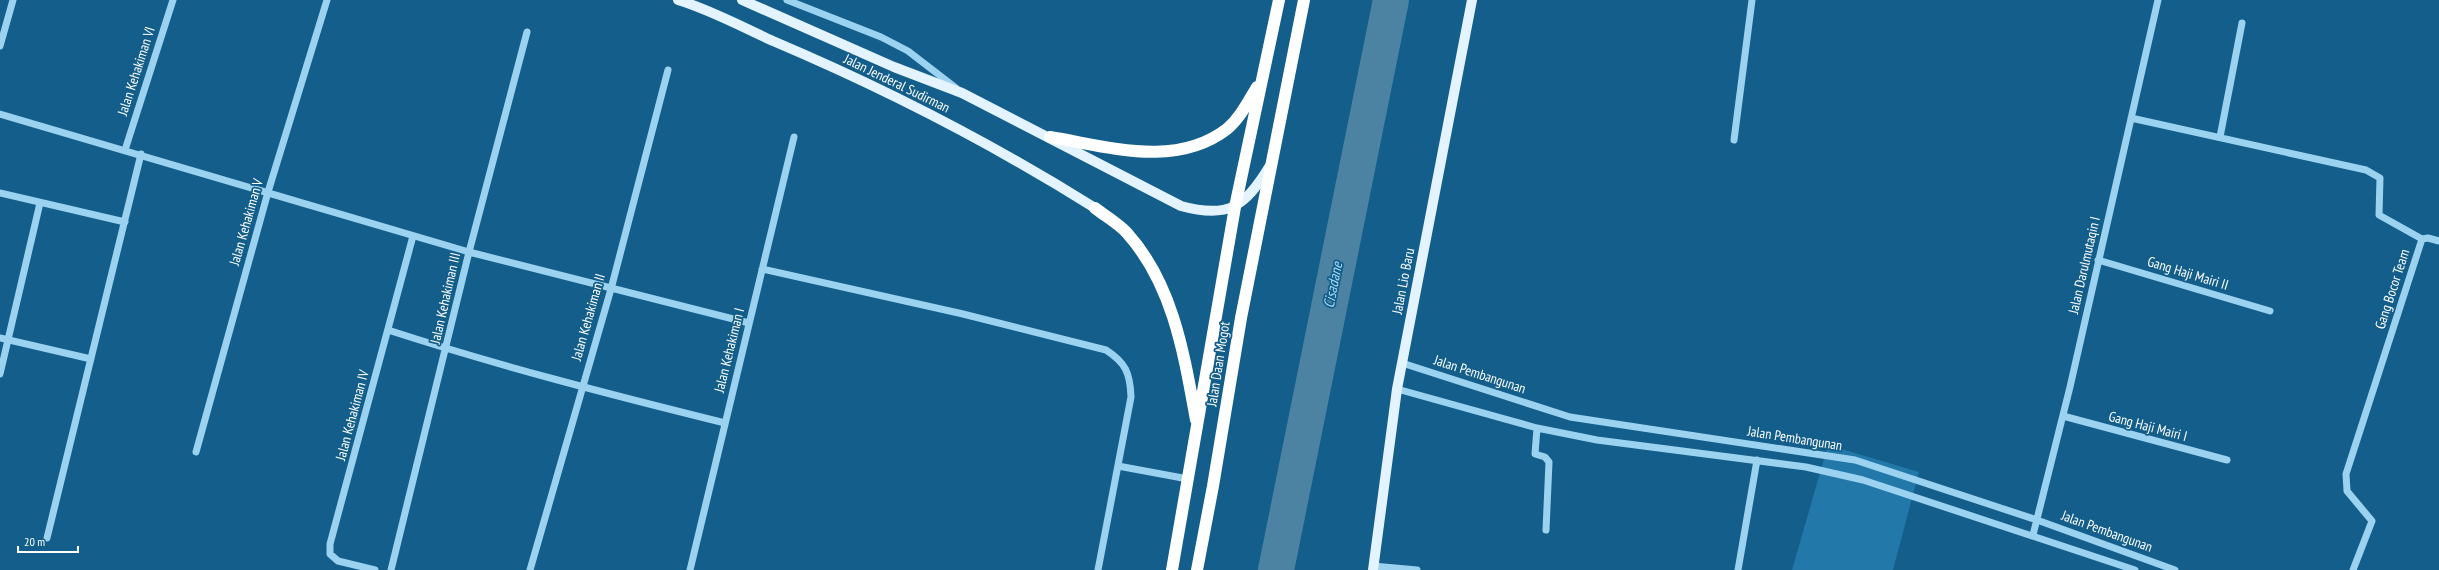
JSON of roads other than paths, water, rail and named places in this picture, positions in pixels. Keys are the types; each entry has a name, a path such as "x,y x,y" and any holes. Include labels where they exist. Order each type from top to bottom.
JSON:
{"highway":[{"name":"Jalan Daan Mogot","path":"1172,570 1235,207 1279,0"},
{"name":"Jalan Daan Mogot","path":"1197,570 1213,486 1241,318 1304,0"},
{"path":"1050,136 1135,151 1158,153 1187,148 1226,129 1240,115 1262,78"},
{"path":"1095,208 1125,231 1142,251 1154,272 1169,306 1182,345 1197,429"}],"main road":[{"name":"Jalan Jenderal Sudirman","path":"678,0 819,60 950,125 1022,163 1095,208"},
{"name":"Jalan Jenderal Sudirman","path":"742,0 894,67 962,93 1050,136 1108,169 1181,206 1214,213 1235,207"},
{"name":"Jalan Lio Baru","path":"1373,568 1397,389 1472,0"},
{"name":"Jalan Daan Mogot","path":"1235,207 1258,186 1271,163"}],"street":[{"path":"0,46 13,0"},
{"name":"Jalan Kehakiman VI","path":"125,150 172,0"},
{"name":"Jalan Kehakiman V","path":"196,452 268,192 327,0"},
{"name":"Jalan Jenderal Sudirman","path":"787,0 881,37 908,51 962,93"},
{"path":"1734,140 1752,0"},
{"name":"Jalan Darulmutaqin I","path":"2033,535 2063,416 2158,0"},
{"path":"2220,137 2242,23"},
{"name":"Jalan Kehakiman III","path":"391,570 469,252 527,32"},
{"name":"Jalan Kehakiman II","path":"530,570 581,387 611,289 668,70"},
{"path":"0,114 141,154 469,252 749,323"},
{"name":"Gang Bocor Team","path":"2131,118 2366,170 2380,178 2379,215 2422,239 2346,474 2347,491 2372,521 2354,570"},
{"name":"Jalan Kehakiman I","path":"690,570 794,137"},
{"path":"47,538 141,154"},
{"path":"0,193 125,222"},
{"path":"0,374 40,203"},
{"name":"Jalan Kehakiman IV","path":"375,570 338,562 330,554 330,544 413,236"},
{"path":"2422,239 2428,238 2439,241"},
{"name":"Gang Haji Mairi II","path":"2098,260 2270,311"},
{"path":"762,269 963,314 1106,350 1119,358 1124,364 1130,385 1131,397 1098,570"},
{"path":"388,330 446,349 581,387 725,424"},
{"path":"0,338 90,359"},
{"name":"Jalan Pembangunan","path":"1402,363 1570,417 1855,460 2037,520 2175,570"},
{"name":"Jalan Pembangunan","path":"1397,389 1537,428 1597,440 1806,467 1862,480 2033,535 2135,570"},
{"name":"Gang Haji Mairi I","path":"2063,416 2227,460"},
{"path":"1537,428 1535,454 1545,457 1549,462 1546,530"},
{"path":"1738,570 1757,460"},
{"path":"1118,466 1188,479"},
{"path":"1373,568 1417,570"}],"waterway":[{"name":"Cisadane","path":"1276,570 1391,0"}]}
